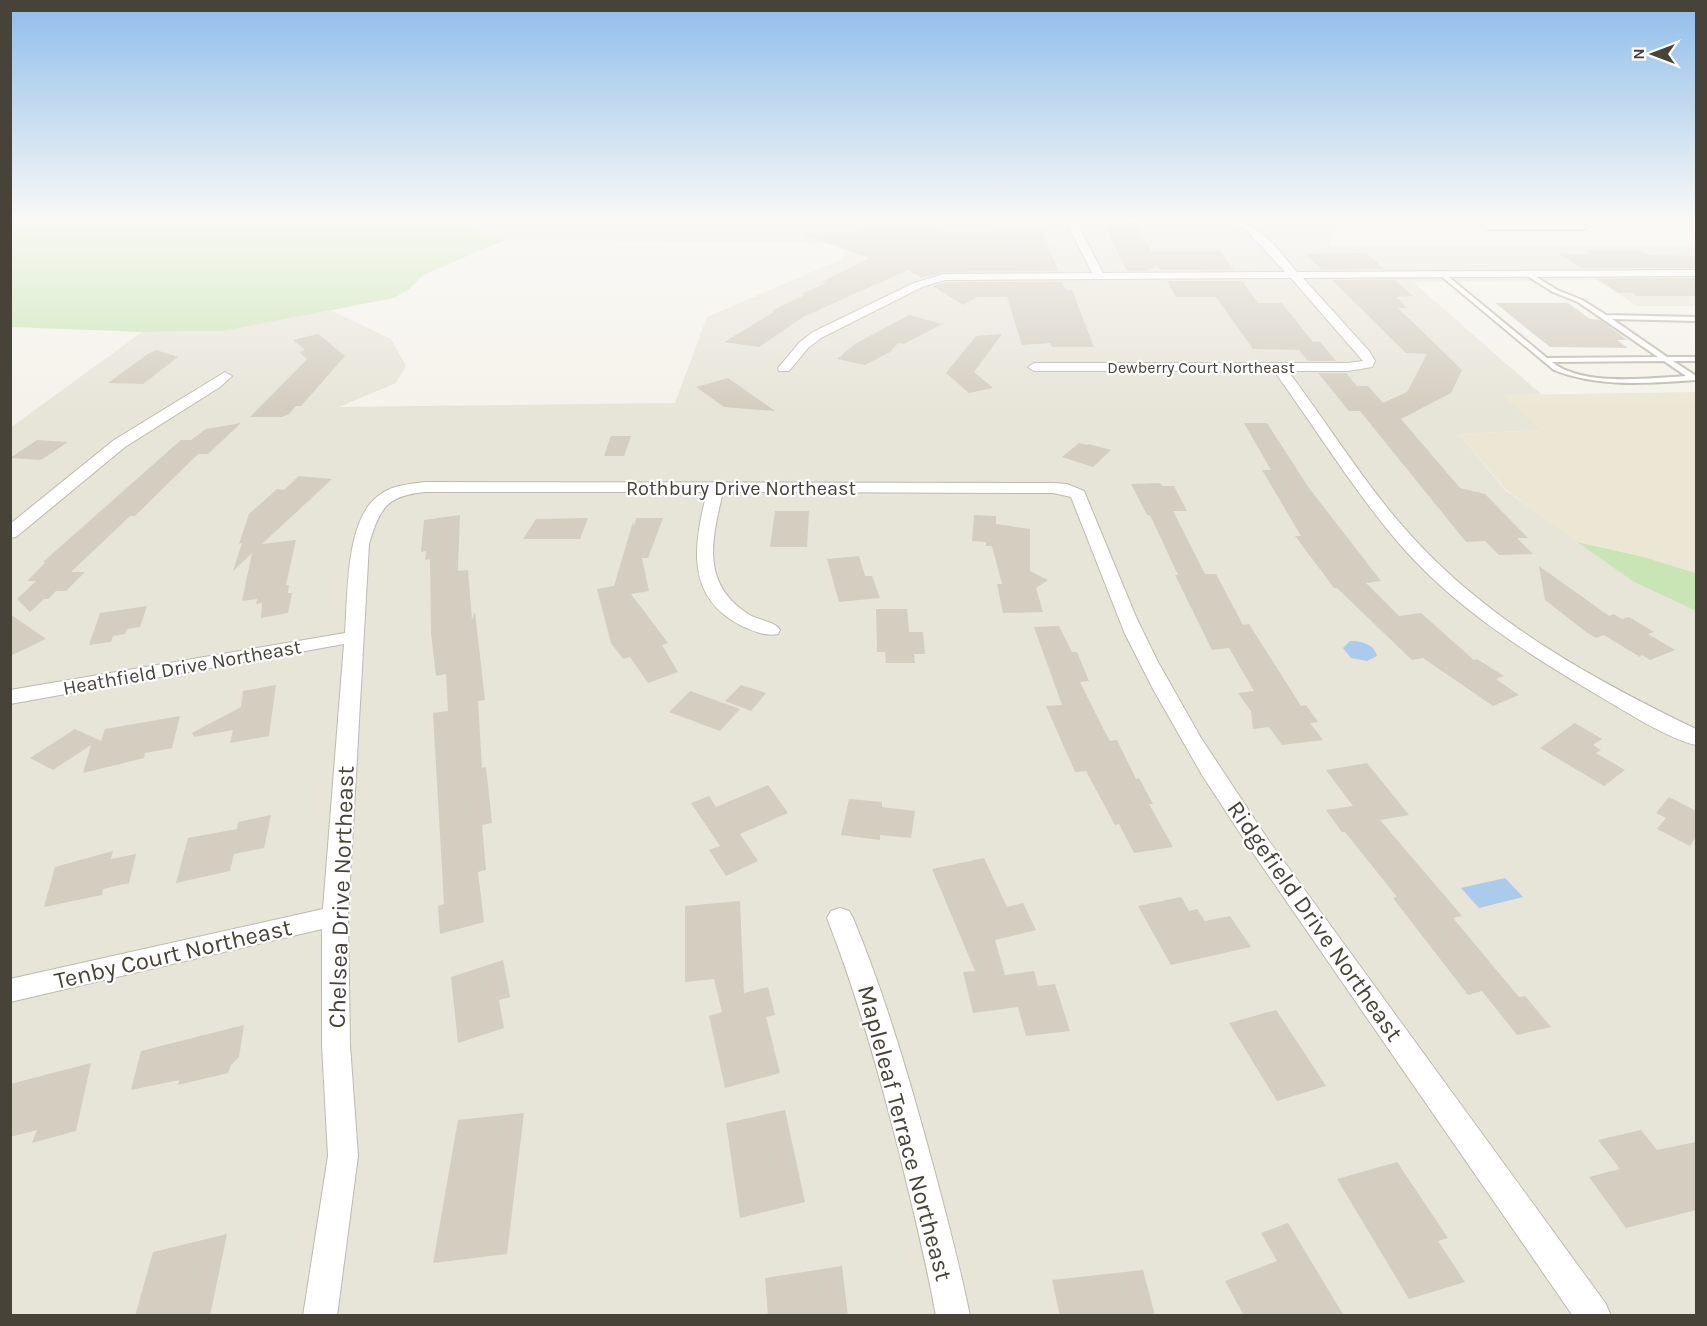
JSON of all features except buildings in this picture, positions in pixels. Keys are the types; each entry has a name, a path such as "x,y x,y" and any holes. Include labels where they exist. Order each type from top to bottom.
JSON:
{"street":[{"path":"784,368 804,345 817,335 922,283"},
{"name":"Dewberry Court Northeast","path":"1034,367 1348,367 1367,364 1369,361 1365,354 1301,283"},
{"path":"1278,367 1401,534 1457,589 1537,648 1573,671 1627,703 1696,738"},
{"path":"10,533 127,438 206,391 225,376"},
{"name":"Rothbury Drive Northeast","path":"397,490 425,487 1053,488 1074,492 1078,494 1081,501"},
{"path":"716,488 704,543 706,573 717,597 740,619 771,630"},
{"name":"Chelsea Drive Northeast","path":"320,1316 343,1156 336,1045 336,916 361,544 367,522 384,496 397,490"},
{"name":"Ridgefield Drive Northeast","path":"1081,501 1134,634 1169,703 1230,801 1594,1316"},
{"name":"Heathfield Drive Northeast","path":"10,697 354,637"},
{"name":"Tenby Court Northeast","path":"10,991 336,916"},
{"name":"Mapleleaf Terrace Northeast","path":"840,918 865,980 893,1069 929,1207 953,1316"}],"lane":[{"path":"1452,283 1545,360 1570,376 1588,379 1695,378"},
{"path":"1542,283 1580,301 1695,378"},
{"path":"1605,317 1696,319"},
{"path":"1545,360 1696,359"}],"shaded area":[{"path":"786,283 1414,283 1541,394 1505,396 1541,430 1459,434 1505,490 1634,582 1696,611 1696,1315 11,1315 10,428 142,332 223,331 330,310 391,339 406,366 396,383 339,407 675,403 707,317"},
{"path":"1601,283 1696,283 1696,306 1637,306"},
{"path":"1696,392 1696,573 1644,557 1577,542 1506,490 1459,434 1540,430 1504,395"}],"green space":[{"path":"11,283 415,283 394,298 223,331 142,332 11,327"},
{"path":"1577,542 1644,557 1696,573 1696,611 1634,582"}],"water":[{"path":"1350,641 1366,644 1377,656 1367,661 1351,658 1343,648"},
{"path":"1505,878 1523,897 1479,908 1461,888"}]}
